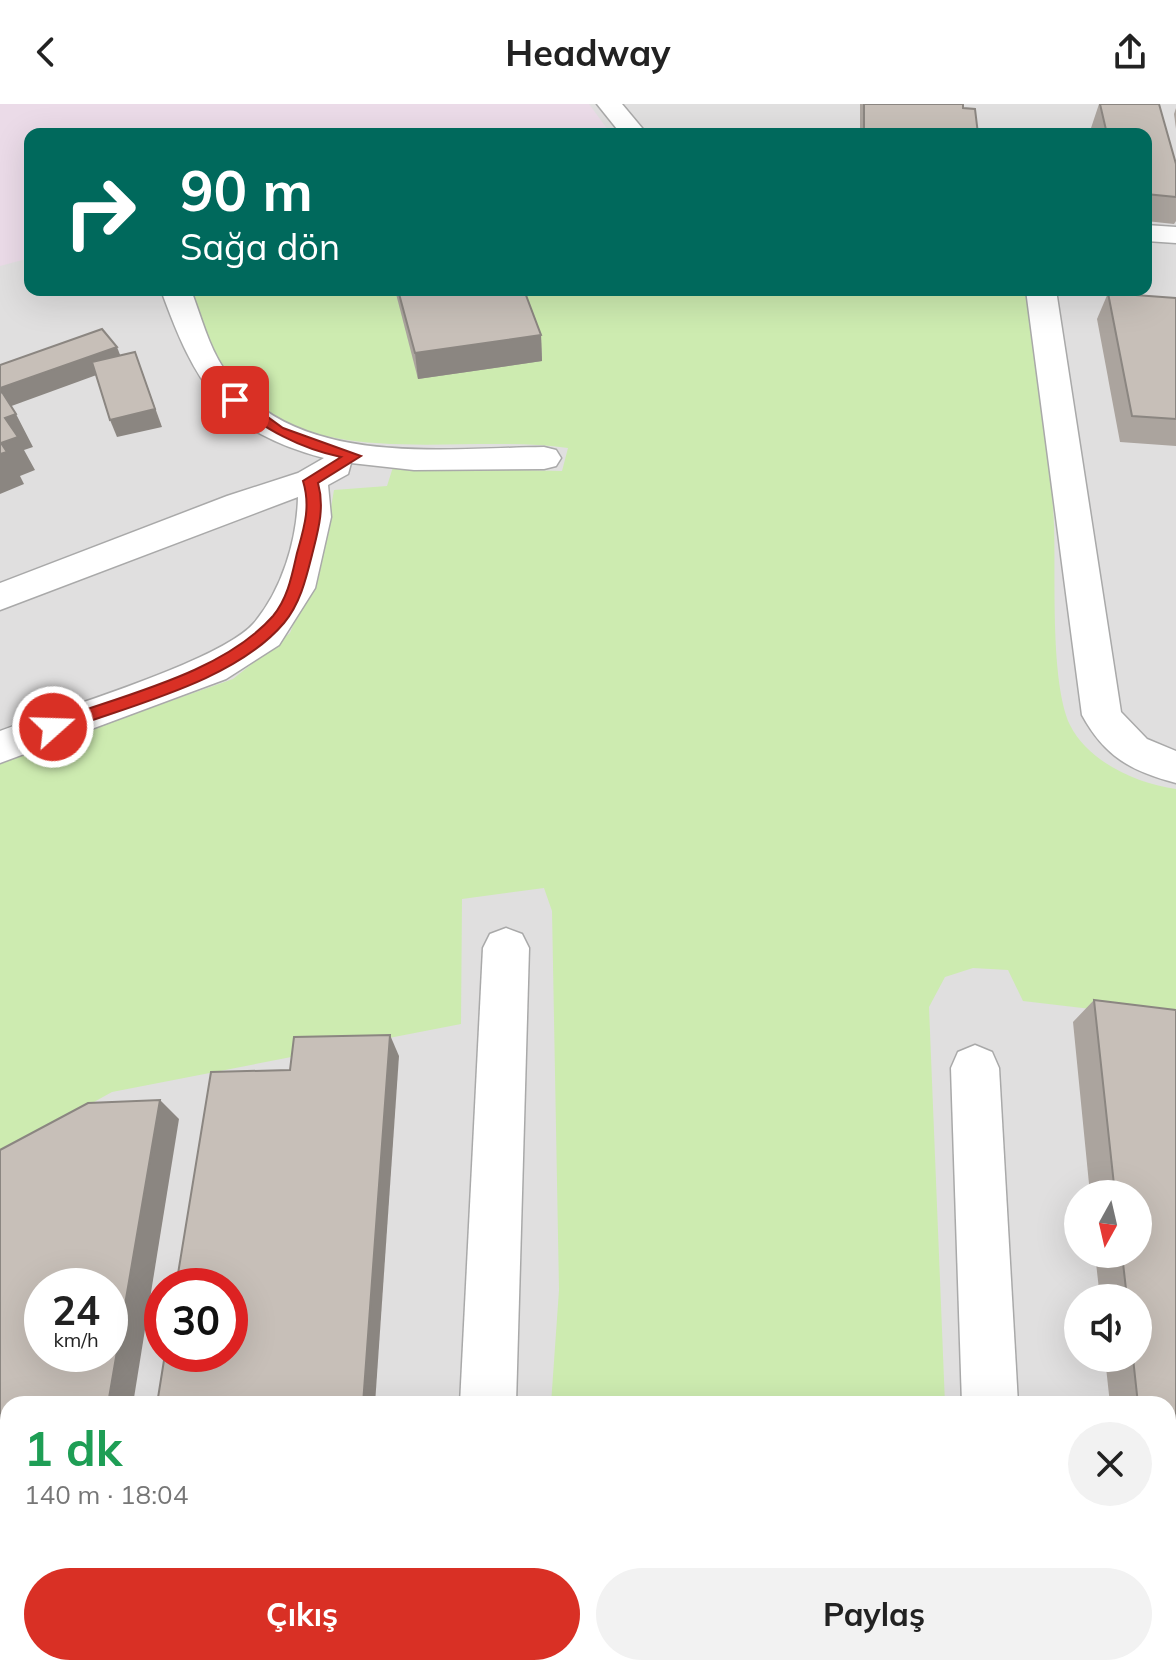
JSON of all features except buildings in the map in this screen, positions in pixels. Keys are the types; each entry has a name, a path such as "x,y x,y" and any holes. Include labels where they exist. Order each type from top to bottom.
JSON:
{"street":[{"path":"609,104 629,128"},
{"path":"1152,233 1176,235"},
{"path":"178,296 204,361 235,400 279,431 321,449 354,456 544,458"},
{"path":"1042,296 1102,715 1118,741 1145,759 1176,767"},
{"path":"0,597 239,504 310,481 354,456"},
{"path":"0,747 212,669 266,635 297,588 314,517 315,498 310,481"},
{"path":"488,1396 506,948"},
{"path":"975,1068 990,1396"}],"shaded area":[{"path":"0,104 1176,104 1176,1396 0,1396"},
{"path":"0,104 589,104 607,128 24,128 24,260 0,266"}],"green space":[{"path":"184,296 1027,296 1050,467 1059,683 1070,725 1089,750 1131,776 1176,789 1176,1019 1023,1001 1008,970 973,968 945,977 929,1007 945,1396 552,1396 559,1290 552,911 544,888 462,899 461,1024 112,1092 0,1154 0,761 233,679 290,633 325,543 334,490 387,486 393,467 562,471 568,448 522,444 374,443 326,436 283,422 244,396 211,357"}],"route":[{"path":"53,727 212,669 249,648 266,635 280,618 297,588 314,517 315,498 310,481 354,456 321,449 279,431 235,400"}]}
